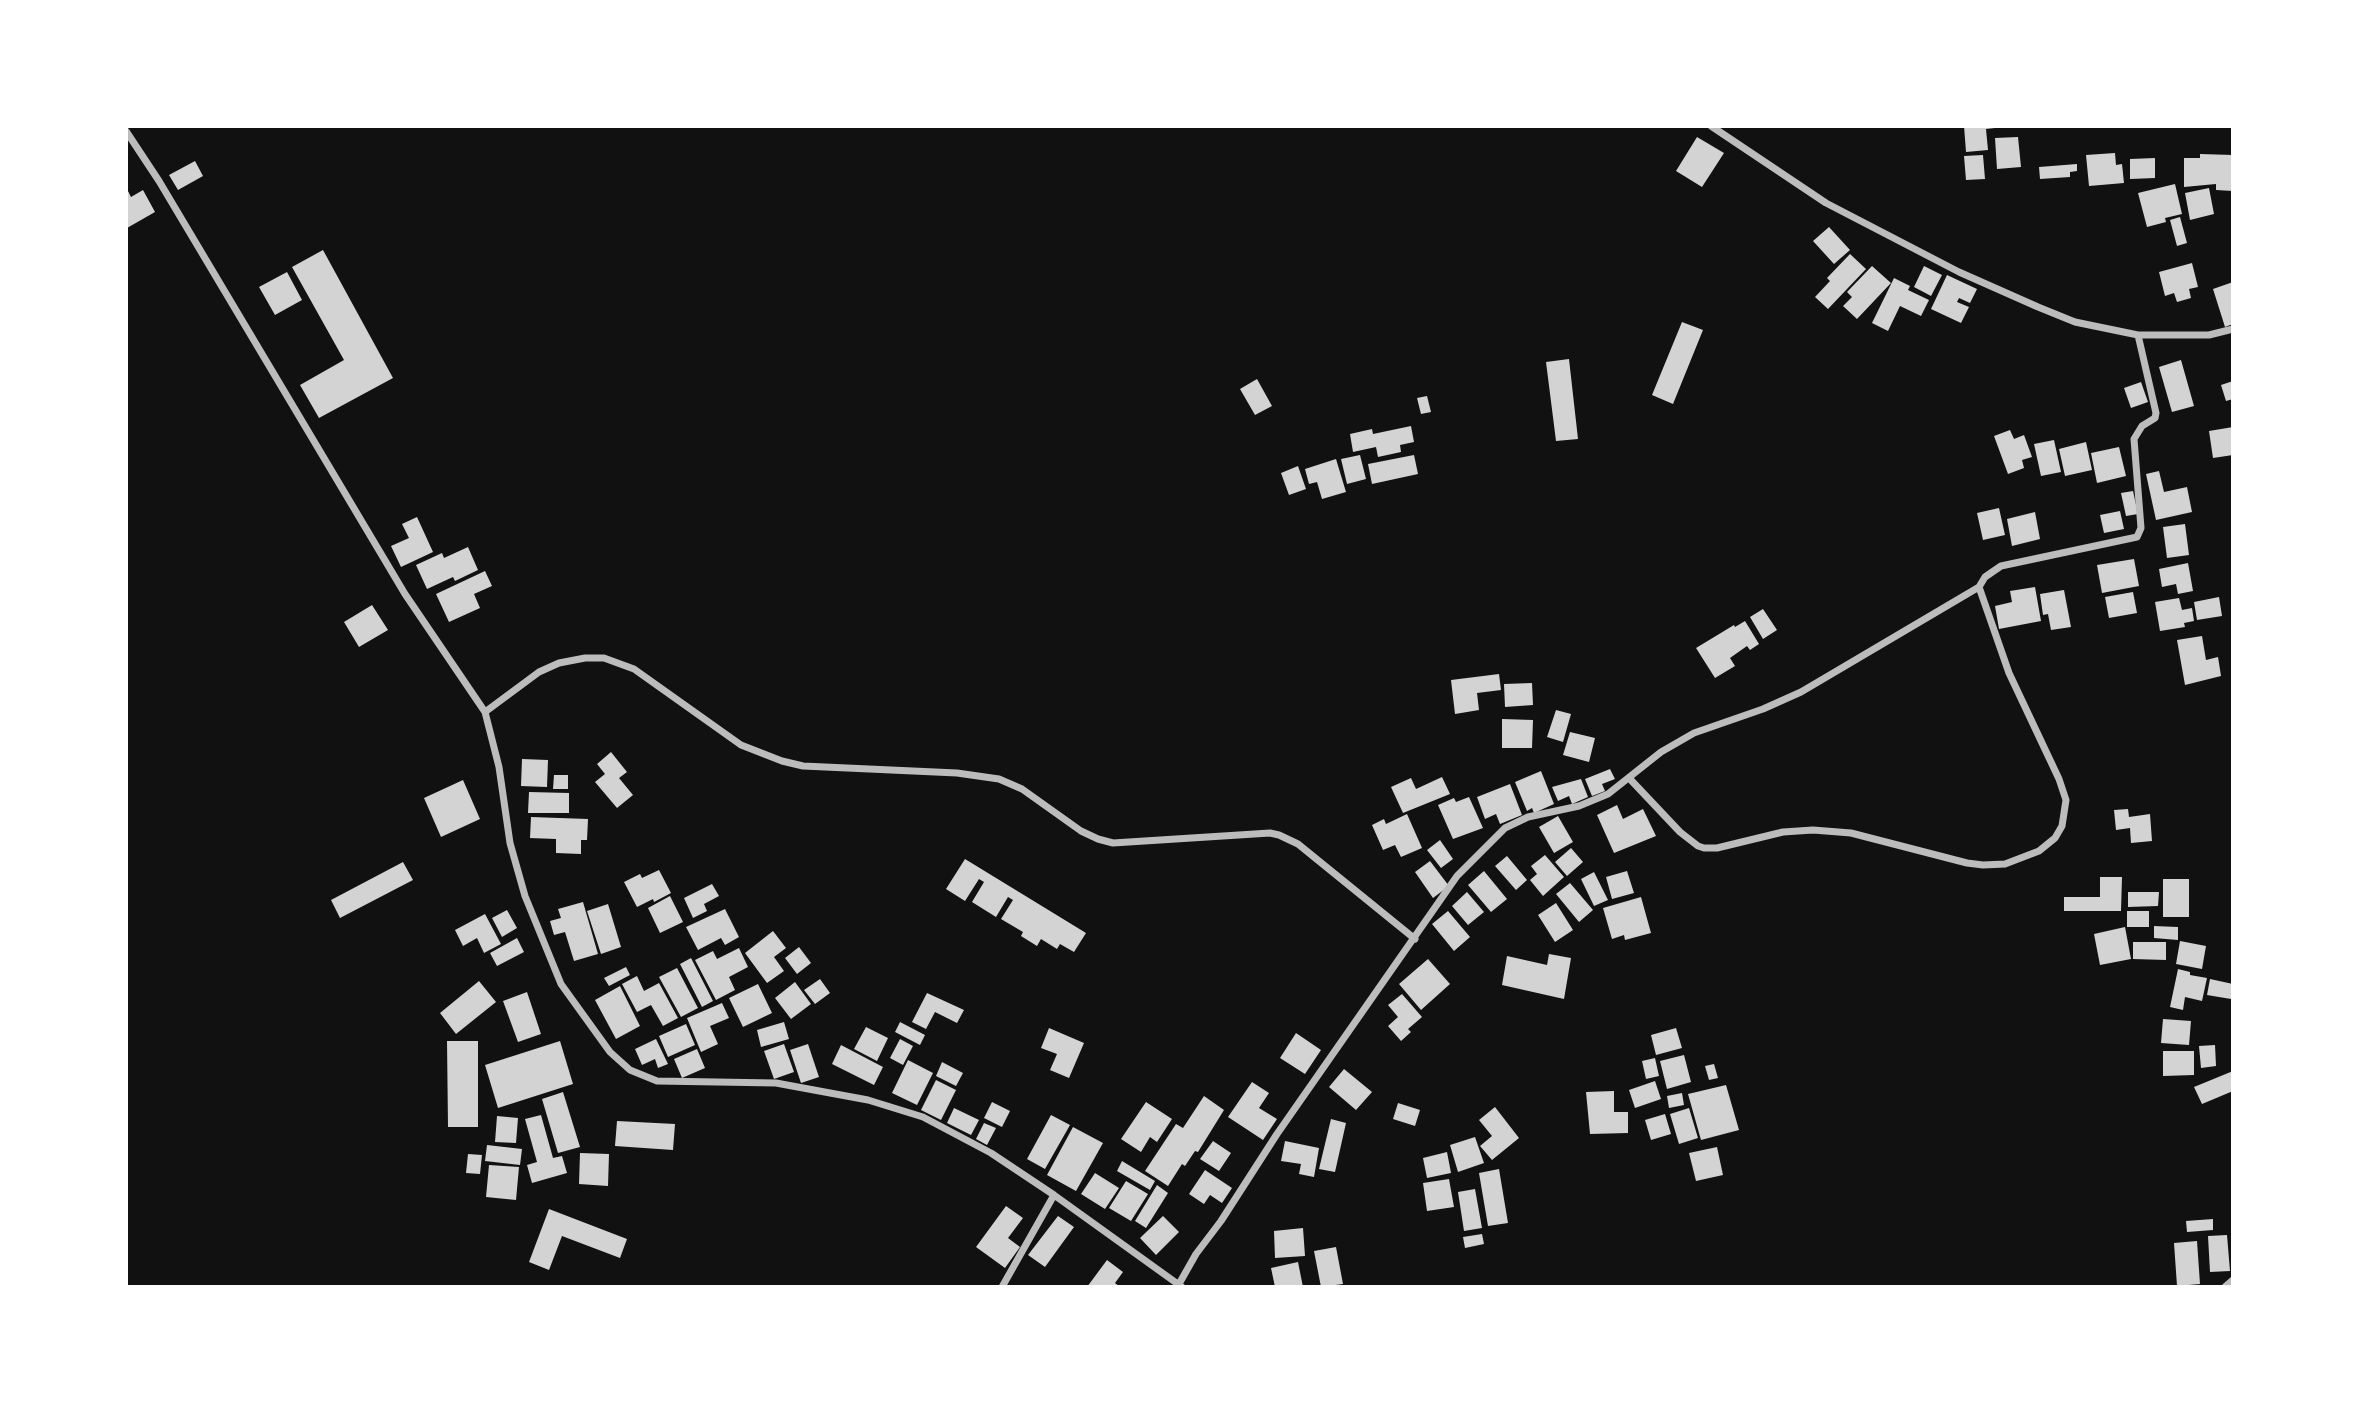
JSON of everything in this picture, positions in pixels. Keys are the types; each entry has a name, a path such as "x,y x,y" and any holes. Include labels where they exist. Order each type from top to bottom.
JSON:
{"street":[{"path":"1711,126 1826,203 1971,278 2076,322 2138,335 2208,335 2233,329"},
{"path":"126,131 166,192 405,594 485,712 499,767 510,843 530,908 561,984 610,1052 630,1070 657,1081 776,1083 869,1100 923,1117 991,1153 1181,1285 1196,1254 1457,876 1505,828 1528,817 1579,806 1608,794 1661,752 1694,733 1763,709 1801,692 1979,587 1985,577 2001,566 2133,539 2140,533 2134,439 2142,426 2155,418 2156,413 2138,335"},
{"path":"1629,778 1681,832 1704,848 1717,848 1783,832 1813,830 1851,833 1975,864 2005,864 2039,851 2055,838 2062,826 2066,800 2009,673 1979,587"},
{"path":"485,712 539,672 559,663 585,658 604,659 634,668 741,745 782,761 803,766 944,772 999,779 1023,789 1082,831 1113,843 1270,833 1279,835 1298,844 1415,939"},
{"path":"1002,1287 1054,1195"},
{"path":"2225,1287 2233,1280"}],"building":[{"path":"1964,126 1995,126 1986,129 1988,150 1966,152"},
{"path":"1697,137 1724,153 1702,187 1676,171"},
{"path":"2018,137 2021,167 1997,169 1995,138"},
{"path":"2115,153 2116,165 2122,164 2124,183 2089,186 2086,155"},
{"path":"2200,154 2233,155 2233,191 2216,190 2216,184 2184,187 2184,158 2200,158"},
{"path":"1983,155 1985,179 1966,180 1964,156"},
{"path":"2155,158 2155,178 2130,179 2130,159"},
{"path":"195,161 203,176 178,190 169,175"},
{"path":"2077,164 2077,171 2070,172 2070,177 2040,179 2039,167"},
{"path":"2175,184 2182,214 2165,218 2166,222 2147,227 2138,193"},
{"path":"126,187 131,197 143,190 155,212 127,228"},
{"path":"2209,188 2214,214 2190,220 2185,193"},
{"path":"2180,217 2187,243 2177,246 2170,220"},
{"path":"1829,227 1850,250 1834,264 1813,241"},
{"path":"323,250 393,378 319,418 300,385 344,360 292,267"},
{"path":"1850,254 1866,269 1828,309 1815,297 1830,281 1827,278"},
{"path":"2192,263 2198,287 2189,289 2191,298 2177,302 2174,293 2165,296 2159,272"},
{"path":"1872,266 1891,283 1857,319 1843,306 1852,297 1847,292"},
{"path":"1924,266 1942,275 1931,296 1914,287"},
{"path":"287,272 302,300 275,315 259,287"},
{"path":"1947,275 1977,289 1970,303 1959,298 1957,302 1969,307 1961,323 1931,309"},
{"path":"1894,278 1910,286 1908,290 1929,300 1921,316 1900,306 1888,331 1872,323"},
{"path":"2233,282 2233,324 2225,327 2213,289"},
{"path":"1682,322 1703,330 1673,404 1652,395"},
{"path":"1569,359 1578,439 1556,441 1546,362"},
{"path":"2181,360 2194,406 2172,412 2159,367"},
{"path":"1257,379 1272,406 1255,415 1240,389"},
{"path":"2233,381 2233,399 2226,401 2221,385"},
{"path":"2141,382 2148,402 2131,408 2124,388"},
{"path":"1427,396 1431,412 1421,414 1417,398"},
{"path":"1411,426 1414,442 1400,445 1401,452 1378,457 1376,447 1353,452 1350,434 1372,429 1373,434"},
{"path":"2233,427 2233,455 2213,458 2209,431"},
{"path":"2010,430 2014,439 2024,435 2032,457 2022,460 2024,468 2008,474 1994,436"},
{"path":"2054,440 2061,472 2041,476 2034,444"},
{"path":"2086,442 2092,470 2065,476 2059,449"},
{"path":"2119,447 2126,476 2097,483 2091,453"},
{"path":"1360,455 1366,479 1347,484 1341,459"},
{"path":"1414,455 1418,474 1372,484 1368,464"},
{"path":"1336,459 1346,492 1322,499 1317,482 1309,484 1305,469"},
{"path":"1298,466 1306,489 1289,495 1281,473"},
{"path":"2159,471 2164,492 2187,487 2192,512 2156,520 2146,474"},
{"path":"2133,491 2138,514 2126,516 2121,493"},
{"path":"1999,508 2005,535 1983,540 1977,513"},
{"path":"2120,511 2124,529 2104,533 2100,515"},
{"path":"2035,512 2040,539 2012,546 2007,519"},
{"path":"417,517 433,552 401,567 391,546 409,538 402,524"},
{"path":"2185,524 2189,555 2167,558 2163,527"},
{"path":"468,547 478,570 455,581 453,577 427,589 416,565 442,553 444,558"},
{"path":"2134,559 2139,586 2102,593 2097,565"},
{"path":"2188,563 2193,591 2178,594 2176,584 2162,587 2159,569"},
{"path":"485,571 492,586 474,594 480,608 449,622 436,594"},
{"path":"2035,587 2041,621 1999,629 1995,606 2012,602 2010,591"},
{"path":"2064,590 2071,627 2051,630 2048,614 2043,615 2040,594"},
{"path":"2133,592 2137,613 2109,618 2105,597"},
{"path":"2219,597 2222,616 2197,620 2194,602"},
{"path":"2179,598 2182,610 2192,608 2194,621 2184,623 2185,627 2160,631 2155,602"},
{"path":"372,605 388,630 359,647 344,622"},
{"path":"1763,609 1777,630 1763,639 1750,617"},
{"path":"1745,621 1759,644 1750,650 1747,646 1730,658 1735,666 1715,678 1696,648"},
{"path":"2202,636 2206,660 2218,657 2221,676 2185,685 2177,640"},
{"path":"1499,674 1501,690 1477,693 1479,710 1455,714 1451,680"},
{"path":"1532,683 1533,705 1505,707 1504,684"},
{"path":"1556,710 1571,714 1563,742 1547,737"},
{"path":"1502,719 1533,720 1532,748 1502,748"},
{"path":"1570,732 1595,738 1589,762 1563,755"},
{"path":"611,752 627,772 619,778 633,795 617,808 595,782 605,774 597,764"},
{"path":"522,759 548,760 547,787 521,786"},
{"path":"1610,769 1615,779 1602,784 1605,791 1592,796 1585,779"},
{"path":"1541,771 1554,804 1534,813 1532,808 1527,811 1515,782"},
{"path":"554,775 568,775 568,789 553,789"},
{"path":"1442,777 1450,794 1403,813 1391,787 1411,778 1416,789"},
{"path":"1581,779 1588,797 1572,804 1569,796 1558,801 1552,787"},
{"path":"463,780 480,819 441,837 424,798"},
{"path":"1510,784 1522,815 1500,824 1496,814 1485,819 1477,797"},
{"path":"529,792 569,793 569,813 528,813"},
{"path":"1469,797 1483,828 1453,839 1438,805 1454,798 1456,802"},
{"path":"1617,805 1623,819 1643,809 1656,836 1614,853 1597,815"},
{"path":"2128,809 2129,817 2150,814 2152,841 2131,843 2130,828 2116,830 2114,810"},
{"path":"1407,814 1422,848 1401,857 1395,845 1383,850 1372,825 1384,819 1386,824"},
{"path":"1558,816 1573,842 1554,853 1539,827"},
{"path":"531,817 588,819 587,840 581,840 581,854 556,853 556,839 530,838"},
{"path":"1440,840 1453,859 1441,868 1427,850"},
{"path":"1571,848 1583,862 1567,876 1555,862"},
{"path":"1545,855 1564,877 1543,896 1530,880 1537,874 1531,866"},
{"path":"1507,856 1527,880 1516,890 1495,866"},
{"path":"965,859 1086,933 1074,952 1060,944 1057,949 1041,939 1037,946 1021,936 1023,932 1001,919 1013,900 1008,897 996,917 972,902 984,882 979,879 965,901 946,889"},
{"path":"1430,861 1449,886 1433,898 1415,872"},
{"path":"403,862 413,880 340,918 331,900"},
{"path":"659,870 671,893 637,907 624,882 640,874 642,878"},
{"path":"1484,871 1507,899 1491,912 1468,885"},
{"path":"1627,871 1634,893 1612,899 1606,877"},
{"path":"1594,872 1608,900 1594,906 1581,879"},
{"path":"2100,877 2122,877 2121,911 2064,911 2064,897 2100,897"},
{"path":"2163,879 2189,879 2189,917 2163,917"},
{"path":"1570,883 1593,910 1579,922 1556,894"},
{"path":"712,884 719,896 704,904 707,911 693,918 684,898"},
{"path":"1467,892 1484,912 1468,925 1452,906"},
{"path":"2128,892 2159,892 2158,906 2128,907"},
{"path":"670,896 683,922 660,933 648,908"},
{"path":"1641,897 1651,933 1625,940 1624,935 1612,939 1603,908"},
{"path":"583,902 598,954 574,961 565,932 554,935 550,921 561,918 558,909"},
{"path":"1556,903 1573,930 1555,942 1538,915"},
{"path":"608,904 621,947 601,954 587,911"},
{"path":"725,909 739,937 725,945 721,938 698,950 686,927"},
{"path":"507,910 517,928 502,937 492,918"},
{"path":"1448,911 1470,937 1454,951 1432,924"},
{"path":"2127,911 2149,911 2149,927 2127,927"},
{"path":"485,914 501,944 484,953 477,938 463,946 455,930"},
{"path":"2154,926 2178,927 2178,940 2154,938"},
{"path":"2125,927 2131,959 2100,965 2094,934"},
{"path":"773,931 786,948 774,957 784,971 767,983 745,953"},
{"path":"517,938 524,952 497,966 490,953"},
{"path":"2180,941 2206,946 2202,969 2176,964"},
{"path":"2133,942 2166,942 2166,960 2133,959"},
{"path":"799,947 811,963 797,974 785,958"},
{"path":"739,948 748,967 729,977 735,990 716,1000 695,960 713,951 717,959"},
{"path":"1549,954 1571,958 1564,999 1502,985 1507,956 1547,965"},
{"path":"691,958 713,1001 702,1007 680,964"},
{"path":"1428,959 1450,984 1421,1010 1399,984"},
{"path":"626,967 630,975 609,986 604,978"},
{"path":"677,968 698,1008 681,1017 659,977"},
{"path":"2178,969 2190,972 2190,975 2207,978 2202,1001 2185,997 2183,1010 2170,1007"},
{"path":"637,976 644,991 659,983 678,1018 663,1026 651,1005 637,1012 622,984"},
{"path":"820,979 830,993 815,1004 804,990"},
{"path":"2210,979 2233,984 2231,999 2207,995"},
{"path":"479,981 496,1002 456,1034 440,1013"},
{"path":"795,982 811,1004 791,1019 775,998"},
{"path":"758,984 772,1013 743,1027 729,998"},
{"path":"620,986 640,1026 616,1039 595,1000"},
{"path":"527,992 541,1034 518,1042 503,1001"},
{"path":"927,993 964,1010 957,1023 935,1012 926,1029 912,1022"},
{"path":"1402,994 1422,1017 1408,1029 1411,1032 1401,1041 1388,1026 1398,1017 1388,1005"},
{"path":"722,1003 729,1018 710,1026 718,1044 701,1052 687,1018"},
{"path":"2163,1019 2191,1021 2189,1045 2161,1043"},
{"path":"784,1022 789,1039 761,1047 757,1030"},
{"path":"900,1022 925,1035 920,1045 895,1032"},
{"path":"686,1024 695,1045 668,1057 659,1036"},
{"path":"866,1027 888,1038 877,1061 854,1049"},
{"path":"1049,1028 1084,1043 1069,1078 1050,1070 1057,1054 1041,1048"},
{"path":"1676,1028 1682,1048 1656,1055 1651,1035"},
{"path":"1296,1033 1321,1050 1305,1074 1280,1058"},
{"path":"656,1039 668,1064 658,1068 655,1059 642,1065 635,1049"},
{"path":"900,1039 913,1046 903,1065 890,1058"},
{"path":"447,1041 478,1041 478,1127 448,1127"},
{"path":"560,1041 573,1084 498,1108 485,1065"},
{"path":"784,1044 794,1072 774,1079 764,1051"},
{"path":"808,1044 819,1077 801,1083 790,1050"},
{"path":"841,1045 883,1067 874,1085 832,1064"},
{"path":"2215,1045 2216,1066 2201,1068 2199,1046"},
{"path":"697,1049 705,1068 682,1078 674,1059"},
{"path":"2163,1051 2194,1051 2194,1075 2163,1076"},
{"path":"1684,1055 1691,1082 1667,1089 1660,1061"},
{"path":"1655,1058 1659,1076 1646,1079 1642,1061"},
{"path":"908,1060 933,1073 917,1105 892,1093"},
{"path":"942,1062 963,1073 956,1086 936,1076"},
{"path":"1714,1064 1718,1078 1709,1080 1705,1066"},
{"path":"1344,1069 1372,1092 1356,1110 1329,1087"},
{"path":"2233,1071 2233,1091 2202,1104 2194,1087"},
{"path":"936,1080 956,1090 941,1120 921,1110"},
{"path":"1655,1081 1661,1099 1635,1108 1629,1090"},
{"path":"1252,1082 1269,1093 1259,1108 1277,1119 1263,1140 1228,1117"},
{"path":"1726,1085 1739,1130 1701,1140 1688,1094"},
{"path":"1614,1091 1614,1112 1628,1112 1628,1133 1590,1134 1586,1092"},
{"path":"563,1092 580,1147 558,1153 542,1099"},
{"path":"1682,1093 1684,1105 1669,1108 1667,1096"},
{"path":"1204,1096 1224,1110 1198,1152 1195,1151 1185,1166 1182,1164 1168,1186 1145,1171 1176,1124 1183,1128"},
{"path":"992,1102 1010,1111 1002,1127 984,1118"},
{"path":"1146,1102 1172,1119 1157,1142 1150,1137 1141,1152 1121,1139"},
{"path":"1398,1103 1420,1110 1415,1126 1393,1119"},
{"path":"1495,1107 1519,1138 1492,1160 1480,1146 1492,1136 1479,1120"},
{"path":"954,1108 979,1120 971,1135 947,1123"},
{"path":"1689,1108 1698,1138 1679,1144 1670,1114"},
{"path":"1665,1114 1671,1134 1651,1140 1645,1120"},
{"path":"541,1115 553,1158 562,1156 567,1173 532,1183 527,1165 537,1162 525,1119"},
{"path":"1051,1115 1070,1125 1045,1169 1027,1159"},
{"path":"497,1116 518,1118 516,1143 495,1142"},
{"path":"1331,1119 1346,1123 1335,1172 1319,1169"},
{"path":"617,1121 675,1124 673,1150 615,1146"},
{"path":"984,1123 996,1128 987,1145 976,1139"},
{"path":"1073,1127 1103,1143 1076,1191 1047,1175"},
{"path":"1475,1137 1484,1163 1458,1172 1450,1145"},
{"path":"1213,1141 1231,1153 1219,1171 1200,1159"},
{"path":"1285,1141 1319,1148 1314,1177 1299,1174 1301,1164 1281,1161"},
{"path":"487,1145 522,1149 520,1165 485,1161"},
{"path":"1717,1147 1723,1175 1696,1181 1689,1153"},
{"path":"1447,1152 1451,1173 1427,1178 1423,1158"},
{"path":"580,1153 609,1154 608,1186 579,1184"},
{"path":"468,1154 482,1155 480,1174 466,1173"},
{"path":"1122,1161 1155,1181 1150,1190 1117,1171"},
{"path":"489,1165 519,1167 516,1200 486,1197"},
{"path":"1499,1169 1508,1223 1488,1226 1479,1173"},
{"path":"1205,1170 1232,1188 1222,1203 1210,1195 1204,1204 1189,1194"},
{"path":"1095,1173 1119,1188 1105,1209 1081,1194"},
{"path":"1449,1179 1454,1207 1427,1211 1423,1183"},
{"path":"1126,1181 1148,1194 1131,1221 1109,1208"},
{"path":"1157,1185 1168,1193 1146,1228 1135,1221"},
{"path":"1475,1189 1482,1228 1464,1231 1458,1192"},
{"path":"1006,1206 1023,1218 1008,1238 1020,1247 1005,1268 976,1247"},
{"path":"549,1209 627,1239 620,1258 562,1236 549,1270 529,1262"},
{"path":"1058,1216 1074,1227 1045,1267 1028,1255"},
{"path":"1163,1216 1179,1232 1156,1255 1140,1238"},
{"path":"2213,1219 2213,1230 2187,1232 2186,1221"},
{"path":"1303,1228 1305,1256 1275,1258 1274,1231"},
{"path":"1482,1234 1484,1244 1465,1248 1463,1237"},
{"path":"2227,1235 2230,1271 2210,1272 2208,1236"},
{"path":"2197,1241 2200,1284 2177,1286 2174,1243"},
{"path":"1336,1247 1343,1284 1321,1287 1314,1251"},
{"path":"1107,1260 1123,1272 1115,1283 1120,1287 1087,1287"},
{"path":"1298,1262 1303,1287 1275,1287 1271,1268"}]}
